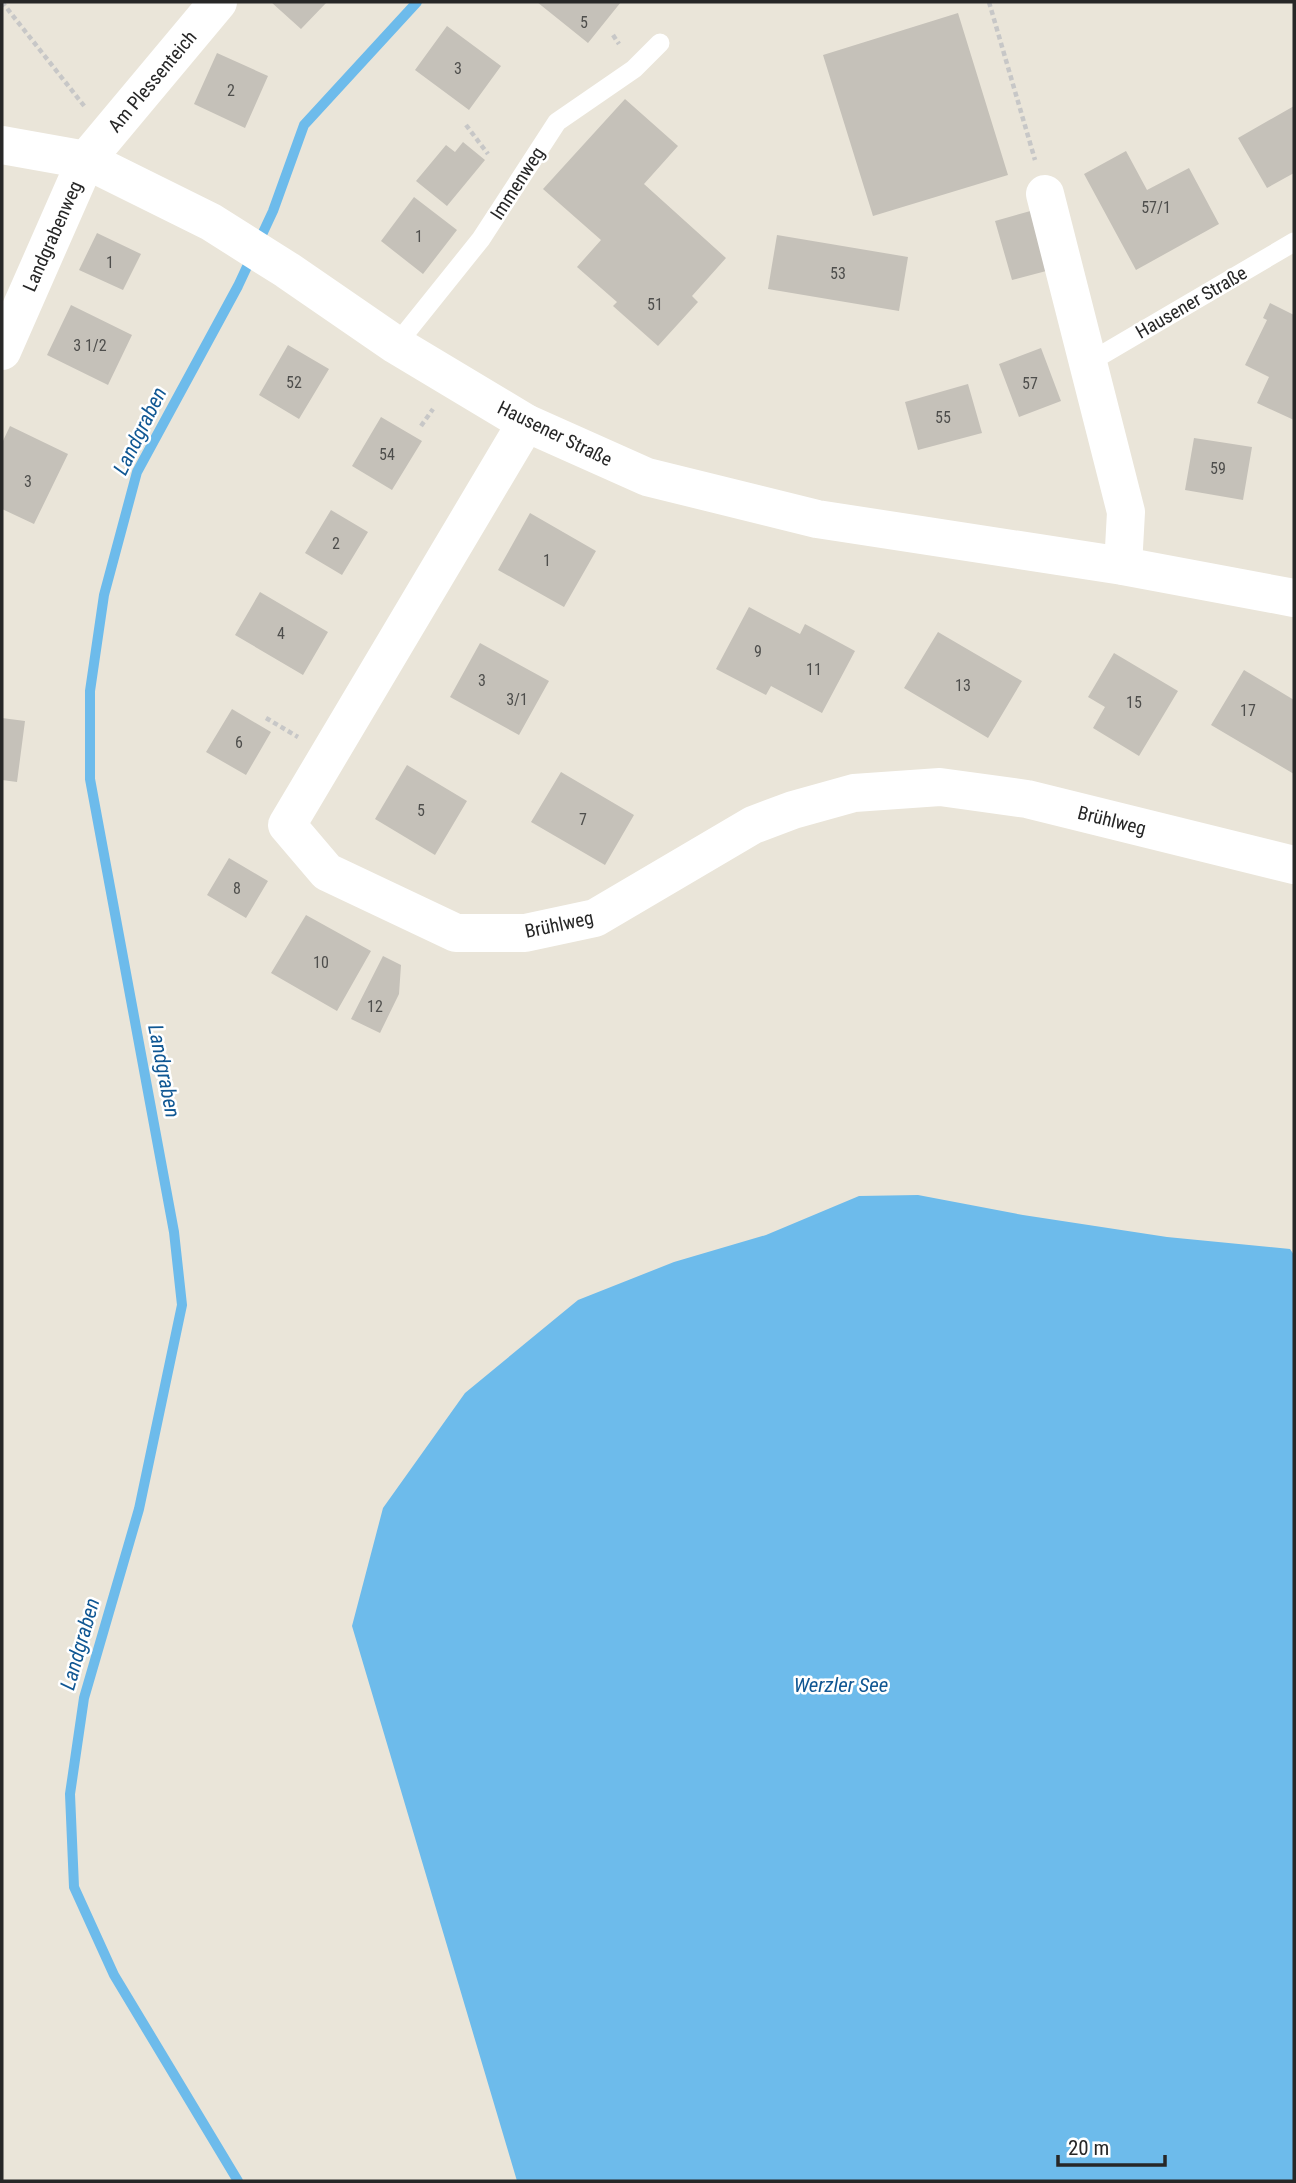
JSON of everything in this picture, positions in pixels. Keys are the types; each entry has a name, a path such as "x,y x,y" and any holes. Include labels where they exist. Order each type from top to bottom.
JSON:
{"street":[{"name":"Am Plessenteich","path":"96,148 219,2"},
{"name":"Hausener Straße","path":"2,145 96,148 287,270 396,345 526,423 647,477 817,519 1123,566 1294,598"},
{"name":"Landgrabenweg","path":"2,351 96,148"},
{"path":"1045,194 1126,512 1123,566"},
{"name":"Brühlweg","path":"526,423 287,825 327,872 456,933 525,933 596,918 753,825 793,810 853,793 940,787 1027,799 1294,865"}],"lane":[{"name":"Immenweg","path":"396,345 481,239 557,122 634,69 660,43"},
{"name":"Hausener Straße","path":"1088,363 1294,242"}],"path":[{"path":"2,2 96,148"},
{"path":"989,2 1045,194"},
{"path":"466,125 488,154"}],"water":[{"name":"Werzler See","path":"918,1195 1023,1215 1167,1237 1290,1249 1294,1255 1294,2181 517,2181 352,1626 383,1508 465,1393 578,1300 674,1262 766,1235 859,1196"}],"building":[{"path":"271,2 327,2 301,29"},
{"path":"537,2 621,2 588,43"},
{"path":"958,13 1008,175 873,216 823,55"},
{"path":"447,26 501,66 469,110 415,70"},
{"path":"217,53 268,76 245,128 194,104"},
{"path":"625,99 678,146 644,184 726,258 692,296 698,302 658,346 613,306 617,302 577,267 601,240 543,189"},
{"path":"1294,106 1294,173 1267,188 1238,138"},
{"path":"463,142 485,160 447,206 416,181 446,145 455,152"},
{"path":"1126,151 1147,190 1189,168 1219,224 1136,270 1084,174"},
{"path":"414,197 457,230 423,274 381,241"},
{"path":"1034,210 1050,270 1012,280 995,221"},
{"path":"97,233 141,254 123,290 79,270"},
{"path":"777,235 908,257 899,311 768,289"},
{"path":"1270,303 1294,315 1294,420 1257,403 1269,377 1245,365 1267,320 1263,318"},
{"path":"71,305 132,335 108,385 47,355"},
{"path":"288,345 329,369 299,419 259,395"},
{"path":"1041,348 1061,401 1019,417 999,364"},
{"path":"968,384 982,433 918,450 905,402"},
{"path":"381,417 422,441 392,490 352,466"},
{"path":"10,426 68,454 34,524 2,509 2,443"},
{"path":"1194,438 1252,447 1243,500 1185,490"},
{"path":"331,510 368,532 342,575 305,553"},
{"path":"530,513 596,551 564,607 498,570"},
{"path":"260,592 328,632 303,675 235,635"},
{"path":"749,607 800,634 805,624 855,651 822,713 771,686 766,695 716,669"},
{"path":"938,632 1022,681 988,738 904,688"},
{"path":"480,643 549,681 519,735 450,697"},
{"path":"1114,653 1178,691 1139,756 1093,728 1105,707 1088,697"},
{"path":"1244,670 1294,700 1294,774 1211,725"},
{"path":"232,709 271,732 246,775 206,752"},
{"path":"2,718 25,721 17,782 2,780"},
{"path":"407,765 467,801 435,855 375,819"},
{"path":"561,772 634,815 605,865 531,822"},
{"path":"229,858 268,881 246,918 207,895"},
{"path":"306,915 371,951 337,1011 271,973"},
{"path":"383,956 401,965 399,994 380,1033 351,1019"}],"waterway":[{"name":"Landgraben","path":"238,2181 114,1975 74,1887 70,1794 84,1698 139,1509 182,1305 174,1232 90,779 90,691 104,595 137,472 238,286 273,211 304,125 417,2"}]}
